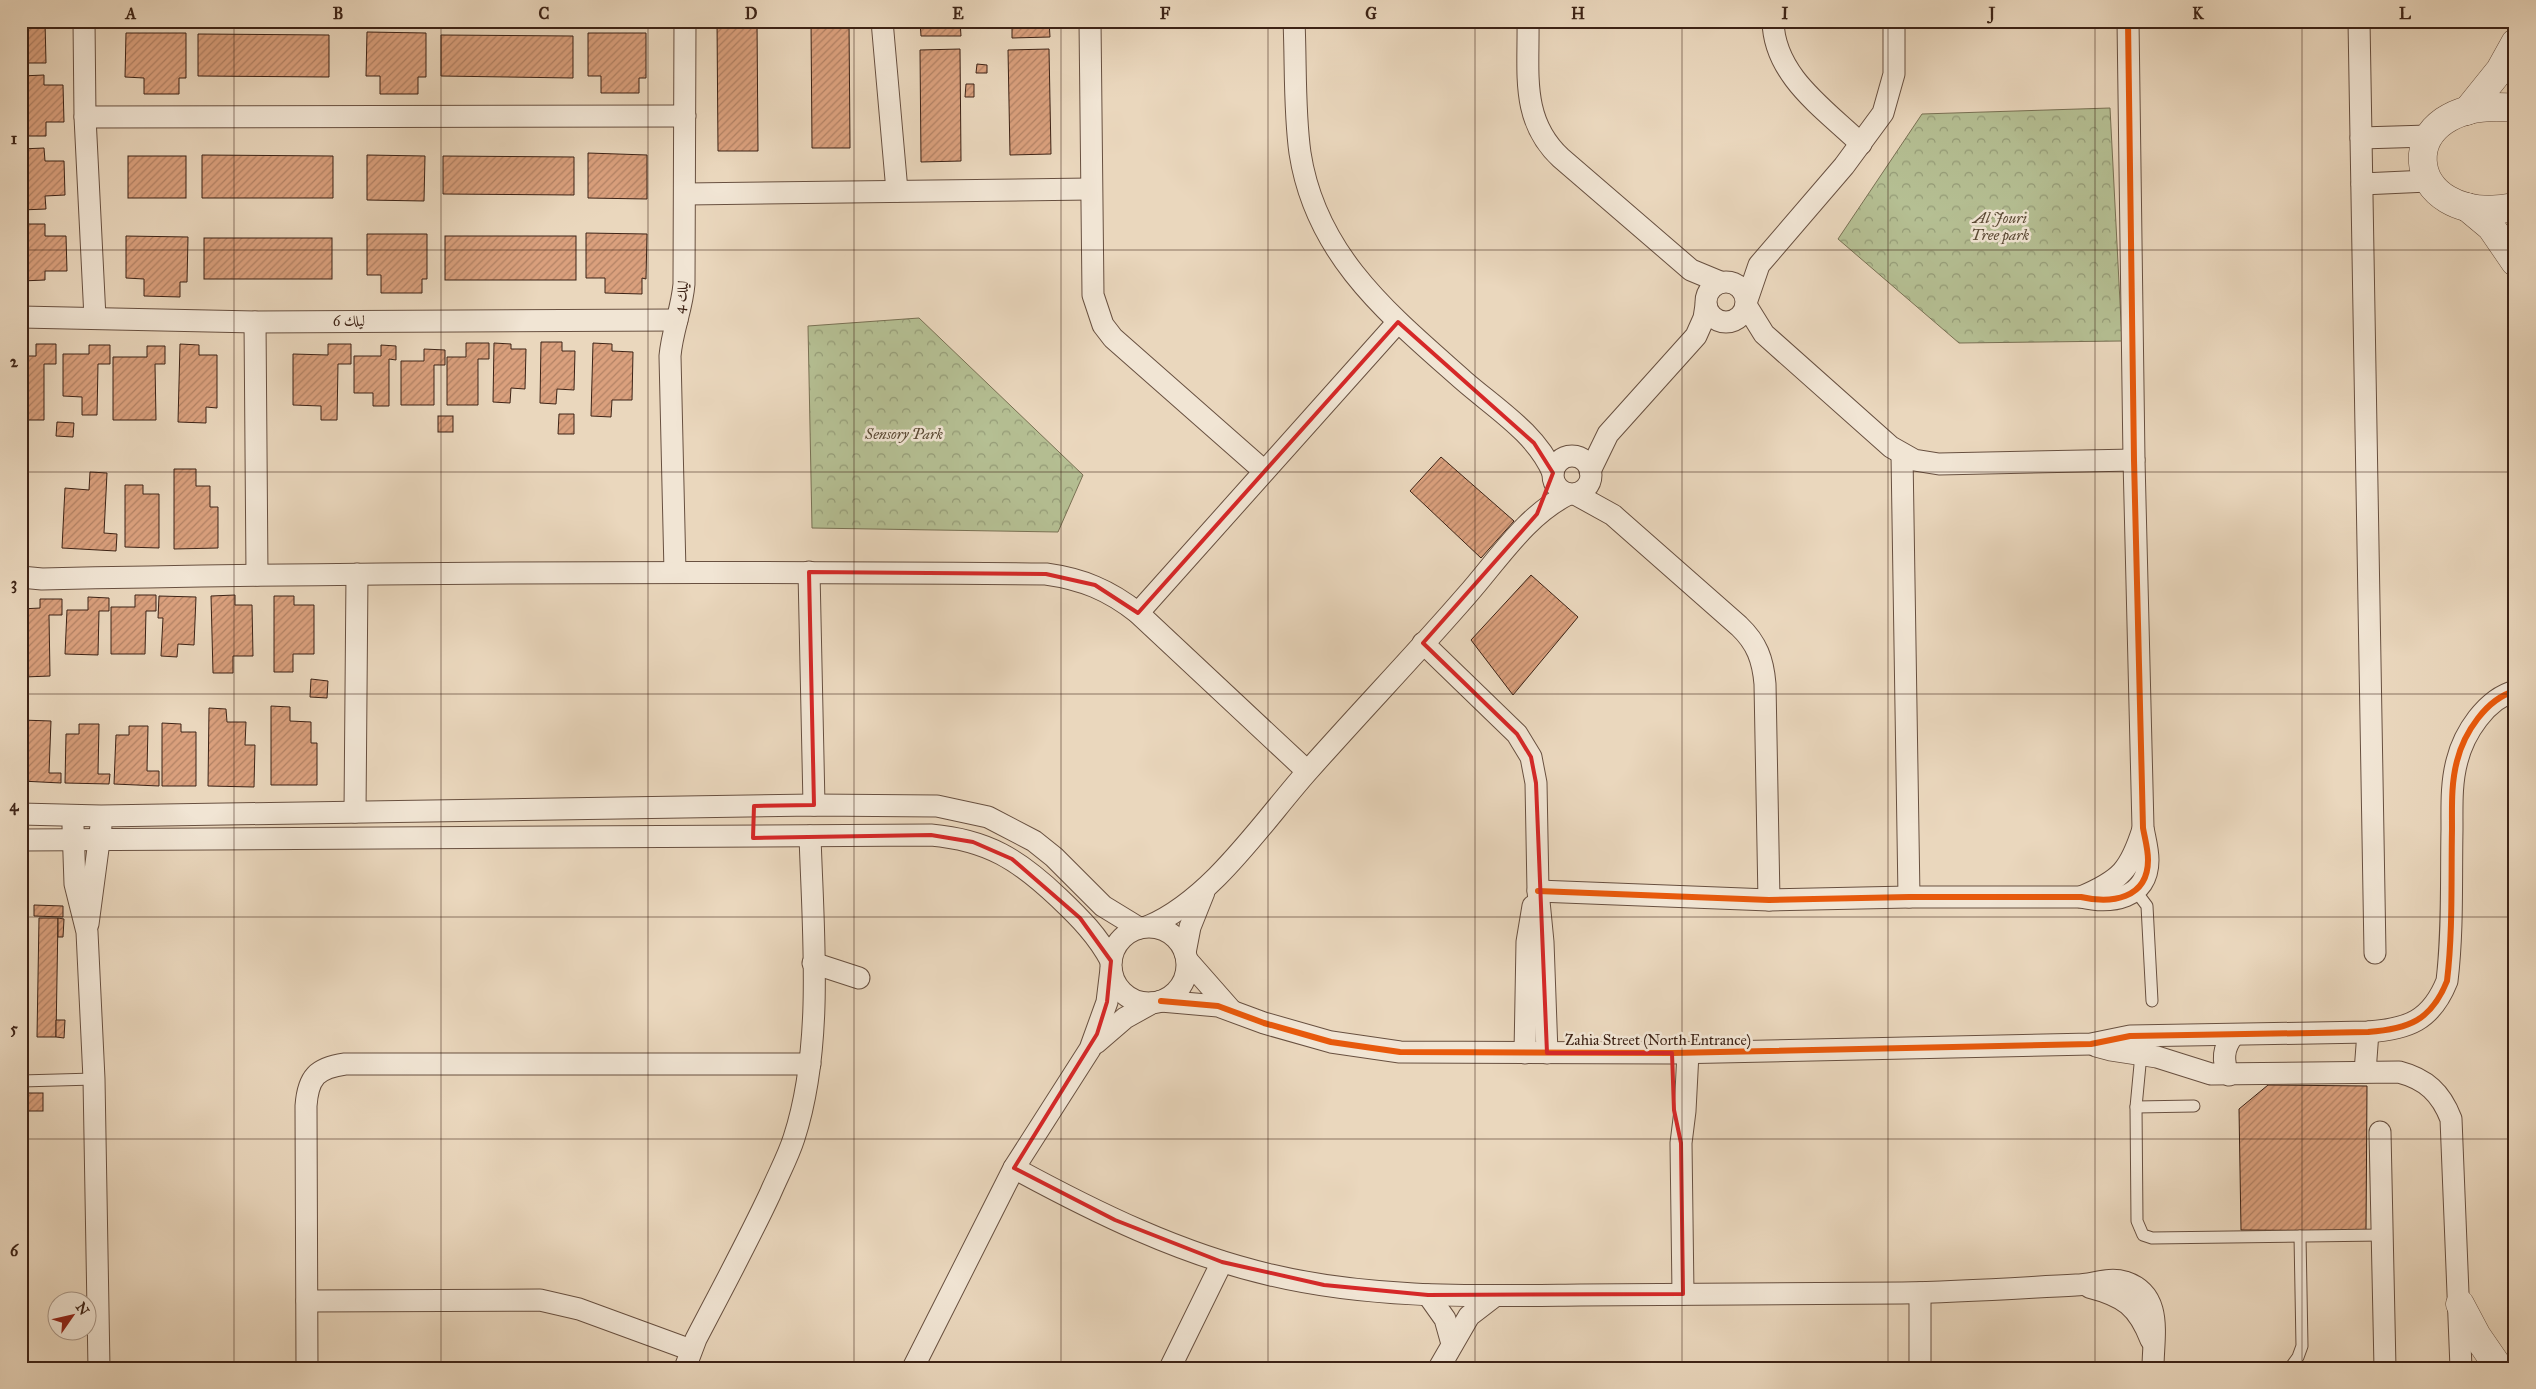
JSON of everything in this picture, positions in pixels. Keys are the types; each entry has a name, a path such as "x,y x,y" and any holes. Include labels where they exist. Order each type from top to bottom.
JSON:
{"street":[{"path":"84,21 85,117 95,318"},
{"name":"ليلك 4","path":"675,572 670,356 684,284 686,194 684,116 685,21"},
{"path":"882,21 897,191"},
{"path":"1090,21 1090,189 1093,295 1103,325 1124,350 1264,471"},
{"path":"1294,21 1297,122 1300,154 1307,185 1318,214 1332,243 1349,269 1398,322 1534,442 1553,474 1558,488 1613,515 1749,635 1762,658 1766,684 1768,900"},
{"path":"1528,21 1529,98 1536,125 1543,138 1561,158 1691,270 1722,282 1740,286 1753,320 1764,334 1902,455 1926,464 2134,460"},
{"path":"1772,21 1777,51 1789,73 1861,144"},
{"path":"1696,336 1707,329 1741,316 1759,265 1861,144 1883,113 1890,94 1894,74 1894,21"},
{"path":"1538,891 1768,900 1909,896 2081,897 2107,901 2127,896 2135,890 2146,872 2148,862 2143,828 2134,460 2128,21"},
{"path":"2359,21 2375,953"},
{"path":"2467,111 2500,70 2515,43"},
{"path":"2515,108 2488,108 2452,115 2438,123 2428,136 2423,151 2423,166 2428,181 2438,194 2451,202 2466,207 2488,209 2515,206"},
{"path":"85,117 684,116"},
{"path":"2361,138 2428,136"},
{"path":"2362,184 2428,181"},
{"path":"686,194 1090,189"},
{"path":"2466,207 2491,227 2515,262"},
{"path":"1537,514 1558,462 1608,434 1696,336 1702,324 1710,289 1759,265"},
{"path":"1691,270 1715,319 1764,334"},
{"name":"ليلك 6","path":"21,317 255,322 677,320"},
{"path":"255,322 257,575"},
{"path":"1138,613 1398,322"},
{"path":"913,1368 1014,1168 1090,1049 1107,1002 1111,965 1120,940 1129,932 1144,927 1185,907 1206,890 1308,771 1537,514 1586,488 1608,434"},
{"path":"1534,442 1584,460 1613,515"},
{"path":"1902,455 1909,896"},
{"path":"21,577 42,579 257,575 675,572 1062,576 1095,585 1118,597 1138,613 1308,771"},
{"path":"809,572 814,805"},
{"path":"355,812 357,574"},
{"path":"1423,643 1517,734 1531,757 1536,783 1538,891 1544,942 1547,1053"},
{"path":"2091,1044 2130,1036 2233,1036 2368,1032 2404,1027 2418,1020 2431,1010 2441,996 2447,981 2449,965 2453,786 2457,761 2466,737 2488,707 2501,696 2515,691"},
{"path":"21,814 101,816 814,805 937,806 988,817 1034,841 1103,906 1144,927 1171,934 1180,942 1186,956 1232,1010"},
{"path":"753,838 754,806"},
{"path":"73,815 72,840 75,884 87,932"},
{"path":"99,1368 94,1079 87,932 100,840 101,816"},
{"path":"2081,897 2120,876 2132,859 2143,828"},
{"path":"21,840 753,838 931,835 973,842 993,849 1030,871 1080,918 1097,938 1111,965 1116,983 1125,994 1138,1001 1156,1002"},
{"path":"307,1301 540,1300 579,1308 688,1359 759,1216 794,1139 810,1064 813,963 810,836"},
{"path":"1090,1049 1113,1028 1178,990 1185,976 1190,927 1206,890"},
{"path":"1525,1053 1527,942 1532,908 1538,891"},
{"path":"813,963 859,978"},
{"name":"Zahia Street (North Entrance)","path":"1156,1002 1204,1003 1232,1010 1297,1033 1366,1048 1400,1052 1680,1053 2091,1044"},
{"path":"2365,1072 2368,1032"},
{"path":"2229,1075 2224,1062 2224,1054 2228,1041 2233,1036"},
{"path":"2091,1044 2111,1050 2157,1057 2196,1071 2229,1075 2399,1072 2414,1076 2438,1093 2446,1105 2451,1119 2460,1304 2461,1368"},
{"path":"1680,1053 1686,1111 1681,1143 1683,1294"},
{"path":"307,1368 306,1106 307,1092 313,1078 321,1070 346,1064 810,1064"},
{"path":"2380,1132 2385,1368"},
{"path":"1014,1168 1115,1220 1222,1262 1272,1276 1324,1285 1428,1295 1495,1296 1920,1293 2081,1285 2118,1280 2140,1290 2153,1309 2155,1321 2153,1357"},
{"path":"1170,1368 1222,1262"},
{"path":"1920,1293 1920,1368"},
{"path":"1428,1295 1445,1319 1452,1344"},
{"path":"1439,1368 1469,1316 1495,1296"},
{"path":"2460,1304 2477,1336 2499,1368"}],"lane":[{"path":"2135,890 2147,906 2152,1001"},
{"path":"2141,1054 2136,1107 2137,1221 2144,1235 2152,1238 2382,1235"},
{"path":"21,1081 94,1079"},
{"path":"2136,1107 2194,1106"},
{"path":"2290,1368 2298,1357 2302,1346 2300,1236"}],"highlighted area":[{"path":"1398,322 1534,443 1553,473 1537,514 1423,643 1517,734 1531,757 1536,783 1547,1053 1672,1053 1674,1110 1681,1143 1683,1294 1428,1295 1324,1285 1222,1262 1115,1220 1014,1168 1097,1034 1107,1002 1111,961 1080,918 1012,859 973,842 931,835 753,838 754,806 814,805 809,572 1046,574 1095,585 1138,613"}],"green space":[{"name":"Al Jouri Tree park","path":"2110,108 2122,341 1959,343 1838,239 1922,114"},
{"name":"Sensory Park","path":"919,318 1083,475 1058,532 812,528 808,326"}],"building":[{"path":"21,21 45,21 46,63 21,63"},
{"path":"381,21 391,21 391,25 382,25"},
{"path":"425,21 434,21 433,28 425,27"},
{"path":"717,21 757,21 758,151 718,151"},
{"path":"811,21 849,21 850,148 812,148"},
{"path":"920,21 960,21 961,36 921,36"},
{"path":"1012,21 1049,21 1050,37 1012,38"},
{"path":"367,32 426,33 426,77 418,77 418,94 380,94 380,76 366,76"},
{"path":"126,33 186,33 186,78 179,78 179,94 144,94 144,78 125,77"},
{"path":"588,33 646,33 646,78 639,78 639,93 601,93 601,76 588,76"},
{"path":"198,34 329,35 329,77 198,76"},
{"path":"441,35 573,36 573,78 441,76"},
{"path":"960,49 961,161 921,162 920,50"},
{"path":"1049,49 1051,154 1010,155 1008,50"},
{"path":"977,64 987,65 987,73 976,73"},
{"path":"44,75 44,85 63,85 64,122 46,122 46,136 21,136 21,76"},
{"path":"966,84 974,84 974,97 965,97"},
{"path":"44,148 45,161 64,161 65,195 45,196 46,209 21,210 21,149"},
{"path":"588,153 647,155 647,199 588,198"},
{"path":"202,155 333,156 333,198 202,198"},
{"path":"367,155 425,156 424,201 367,200"},
{"path":"128,156 186,156 186,198 128,198"},
{"path":"443,156 574,157 574,195 443,194"},
{"path":"21,224 45,224 45,236 66,236 67,271 45,271 45,280 21,281"},
{"path":"586,233 647,234 646,279 642,278 642,294 605,293 605,278 586,278"},
{"path":"367,234 427,234 427,279 422,279 422,293 381,293 381,275 367,275"},
{"path":"126,236 188,237 187,282 180,282 180,297 144,296 144,279 126,278"},
{"path":"445,236 576,236 576,280 445,280"},
{"path":"204,238 332,238 332,279 204,279"},
{"path":"541,342 562,342 562,351 575,351 574,390 557,389 556,404 540,403"},
{"path":"466,343 489,343 489,359 478,359 478,405 447,405 447,357 466,357"},
{"path":"494,343 511,344 511,349 526,349 525,389 511,388 510,403 493,402"},
{"path":"593,343 612,344 612,351 633,352 632,400 612,400 611,417 591,416"},
{"path":"36,344 56,344 56,364 44,364 44,420 21,420 21,356 36,356"},
{"path":"180,344 199,345 199,355 217,355 217,408 206,407 206,423 178,422"},
{"path":"328,344 351,344 351,364 338,364 337,420 321,420 321,406 293,405 293,354 328,355"},
{"path":"89,345 110,345 110,364 98,364 97,415 82,415 82,397 63,396 63,354 89,354"},
{"path":"381,345 396,346 396,360 389,359 389,406 373,406 373,393 354,393 354,356 381,356"},
{"path":"147,346 165,346 165,364 155,364 156,420 113,420 113,357 147,357"},
{"path":"424,349 445,350 445,365 434,365 434,405 401,405 401,361 424,361"},
{"path":"559,414 574,414 574,434 558,434"},
{"path":"438,416 453,416 453,432 438,432"},
{"path":"57,422 74,423 73,437 56,436"},
{"path":"1441,457 1514,521 1481,558 1410,491"},
{"path":"174,469 196,469 196,486 210,486 210,507 218,507 218,548 174,549"},
{"path":"90,472 107,473 104,533 117,534 116,551 62,548 65,488 89,490"},
{"path":"125,485 143,485 143,494 159,494 159,548 125,547"},
{"path":"1531,575 1578,617 1513,695 1471,640"},
{"path":"135,595 156,595 156,611 146,611 145,654 111,654 111,607 135,607"},
{"path":"235,595 235,605 252,605 253,656 233,656 233,673 213,673 211,596"},
{"path":"159,596 196,597 194,645 178,644 177,657 161,656 163,618 158,618"},
{"path":"274,596 294,596 294,605 314,605 314,654 293,654 293,672 274,672"},
{"path":"88,597 109,598 109,611 99,611 98,655 65,654 67,610 88,610"},
{"path":"40,599 62,599 62,615 49,615 50,676 24,677 24,663 21,663 21,609 40,608"},
{"path":"311,679 328,681 327,698 310,697"},
{"path":"271,706 290,707 290,721 311,722 311,743 317,743 317,785 271,785"},
{"path":"209,708 226,709 227,722 246,722 245,745 255,745 254,787 208,786"},
{"path":"21,720 51,721 49,773 61,773 61,783 21,781"},
{"path":"162,723 181,724 181,732 196,732 196,786 162,786"},
{"path":"79,724 99,724 98,774 110,774 109,784 65,783 66,734 79,734"},
{"path":"129,726 148,726 147,771 159,771 159,786 114,784 116,735 129,735"},
{"path":"21,888 23,888 25,1030 21,1030"},
{"path":"34,905 63,906 63,917 34,916"},
{"path":"39,918 58,918 56,1037 37,1037"},
{"path":"58,918 64,919 63,937 58,937"},
{"path":"56,1020 65,1020 64,1038 56,1037"},
{"path":"2268,1085 2367,1086 2366,1231 2241,1230 2239,1109"},
{"path":"21,1093 43,1093 43,1111 21,1111"}],"cycle path":[{"path":"1538,891 1769,900 1909,897 2081,897 2104,900 2126,896 2135,891 2142,883 2148,860 2143,828 2134,460 2128,21"},
{"path":"1161,1001 1218,1006 1264,1023 1331,1042 1400,1052 1672,1053 2091,1044 2130,1036 2382,1031 2406,1025 2426,1014 2441,995 2447,981 2451,924 2452,795 2457,761 2465,739 2486,709 2504,695 2515,691"}]}
